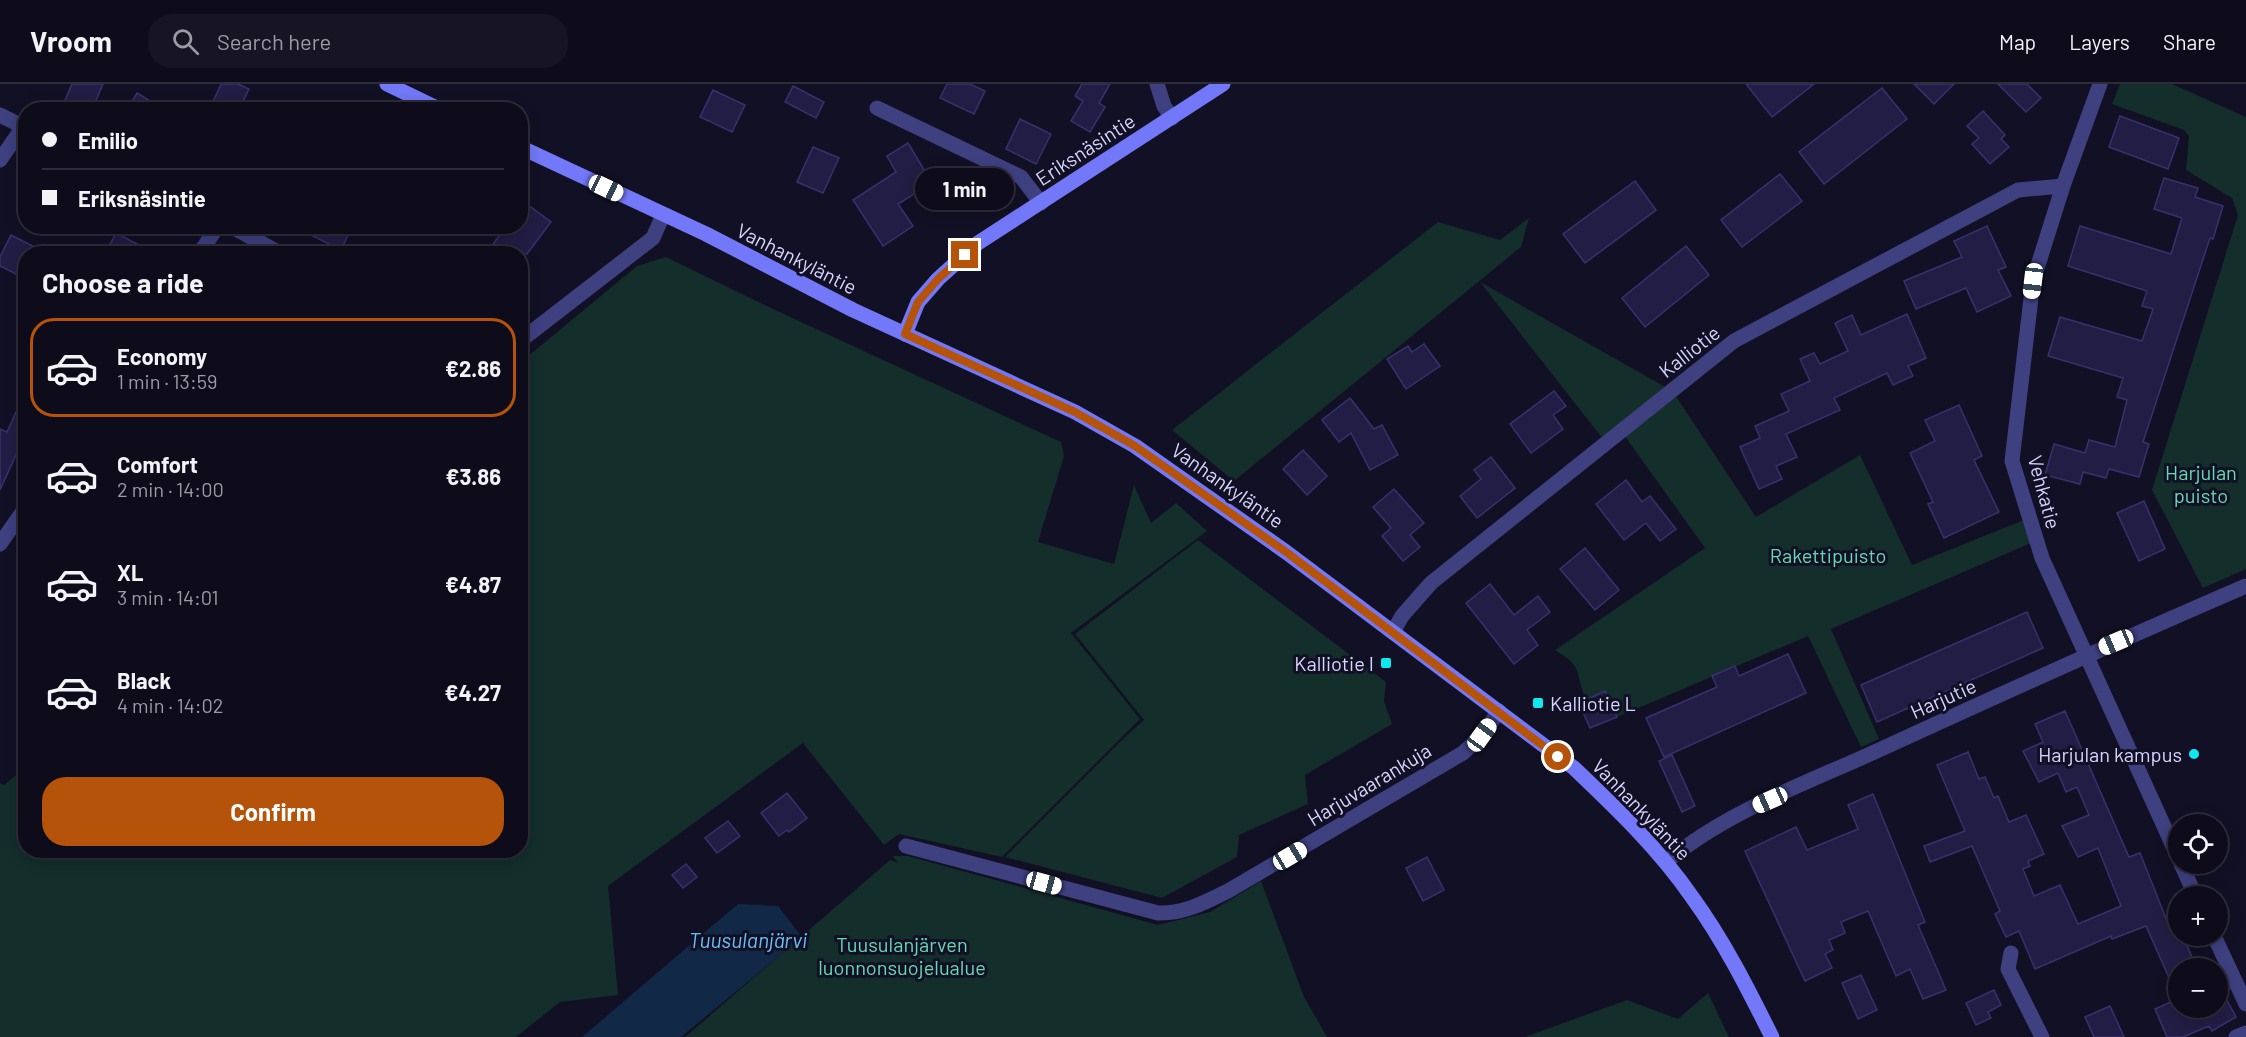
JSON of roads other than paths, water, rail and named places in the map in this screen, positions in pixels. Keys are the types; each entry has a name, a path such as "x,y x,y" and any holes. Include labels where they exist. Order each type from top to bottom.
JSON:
{"street":[{"path":"387,84 424,102"},
{"path":"1157,84 1164,106 1172,118"},
{"name":"Eriksnäsintie","path":"905,334 918,302 938,279 978,243 1223,84"},
{"name":"Vehkatie","path":"2100,84 2063,186 2033,281 2012,461 2042,558 2168,835"},
{"path":"877,108 1021,177 1041,202"},
{"path":"0,115 18,125"},
{"path":"0,160 18,136"},
{"name":"Vanhankyläntie","path":"528,151 905,334 1075,412 1135,446 1279,547 1574,768 1620,811 1666,862 1716,933 1772,1037"},
{"name":"Kalliotie","path":"1393,632 1402,616 1431,583 1734,341 2018,190 2063,186"},
{"path":"528,335 653,238 663,215"},
{"path":"245,234 267,246"},
{"path":"0,544 18,518"},
{"name":"Harjutie","path":"1666,862 1692,841 1755,807 2085,656 2246,586"},
{"name":"Harjuvaarankuja","path":"906,846 1158,914 1171,914 1200,905 1237,886 1463,753 1482,735 1499,711"},
{"path":"2219,946 2246,1004"},
{"path":"2011,953 2008,969 2042,1037"},
{"path":"2236,1037 2246,1033"}],"water":[{"name":"Tuusulanjärvi","path":"738,904 778,906 802,937 681,1037 582,1037"}],"place":[{"name":"Kalliotie I","path":"1386,663"},
{"name":"Kalliotie L","path":"1538,703"},
{"name":"Harjulan kampus","path":"2194,754"}],"park label":[{"name":"Harjulan puisto","path":"2201,484"},
{"name":"Rakettipuisto","path":"1828,555"},
{"name":"Tuusulanjärven luonnonsuojelualue","path":"902,956"}]}
